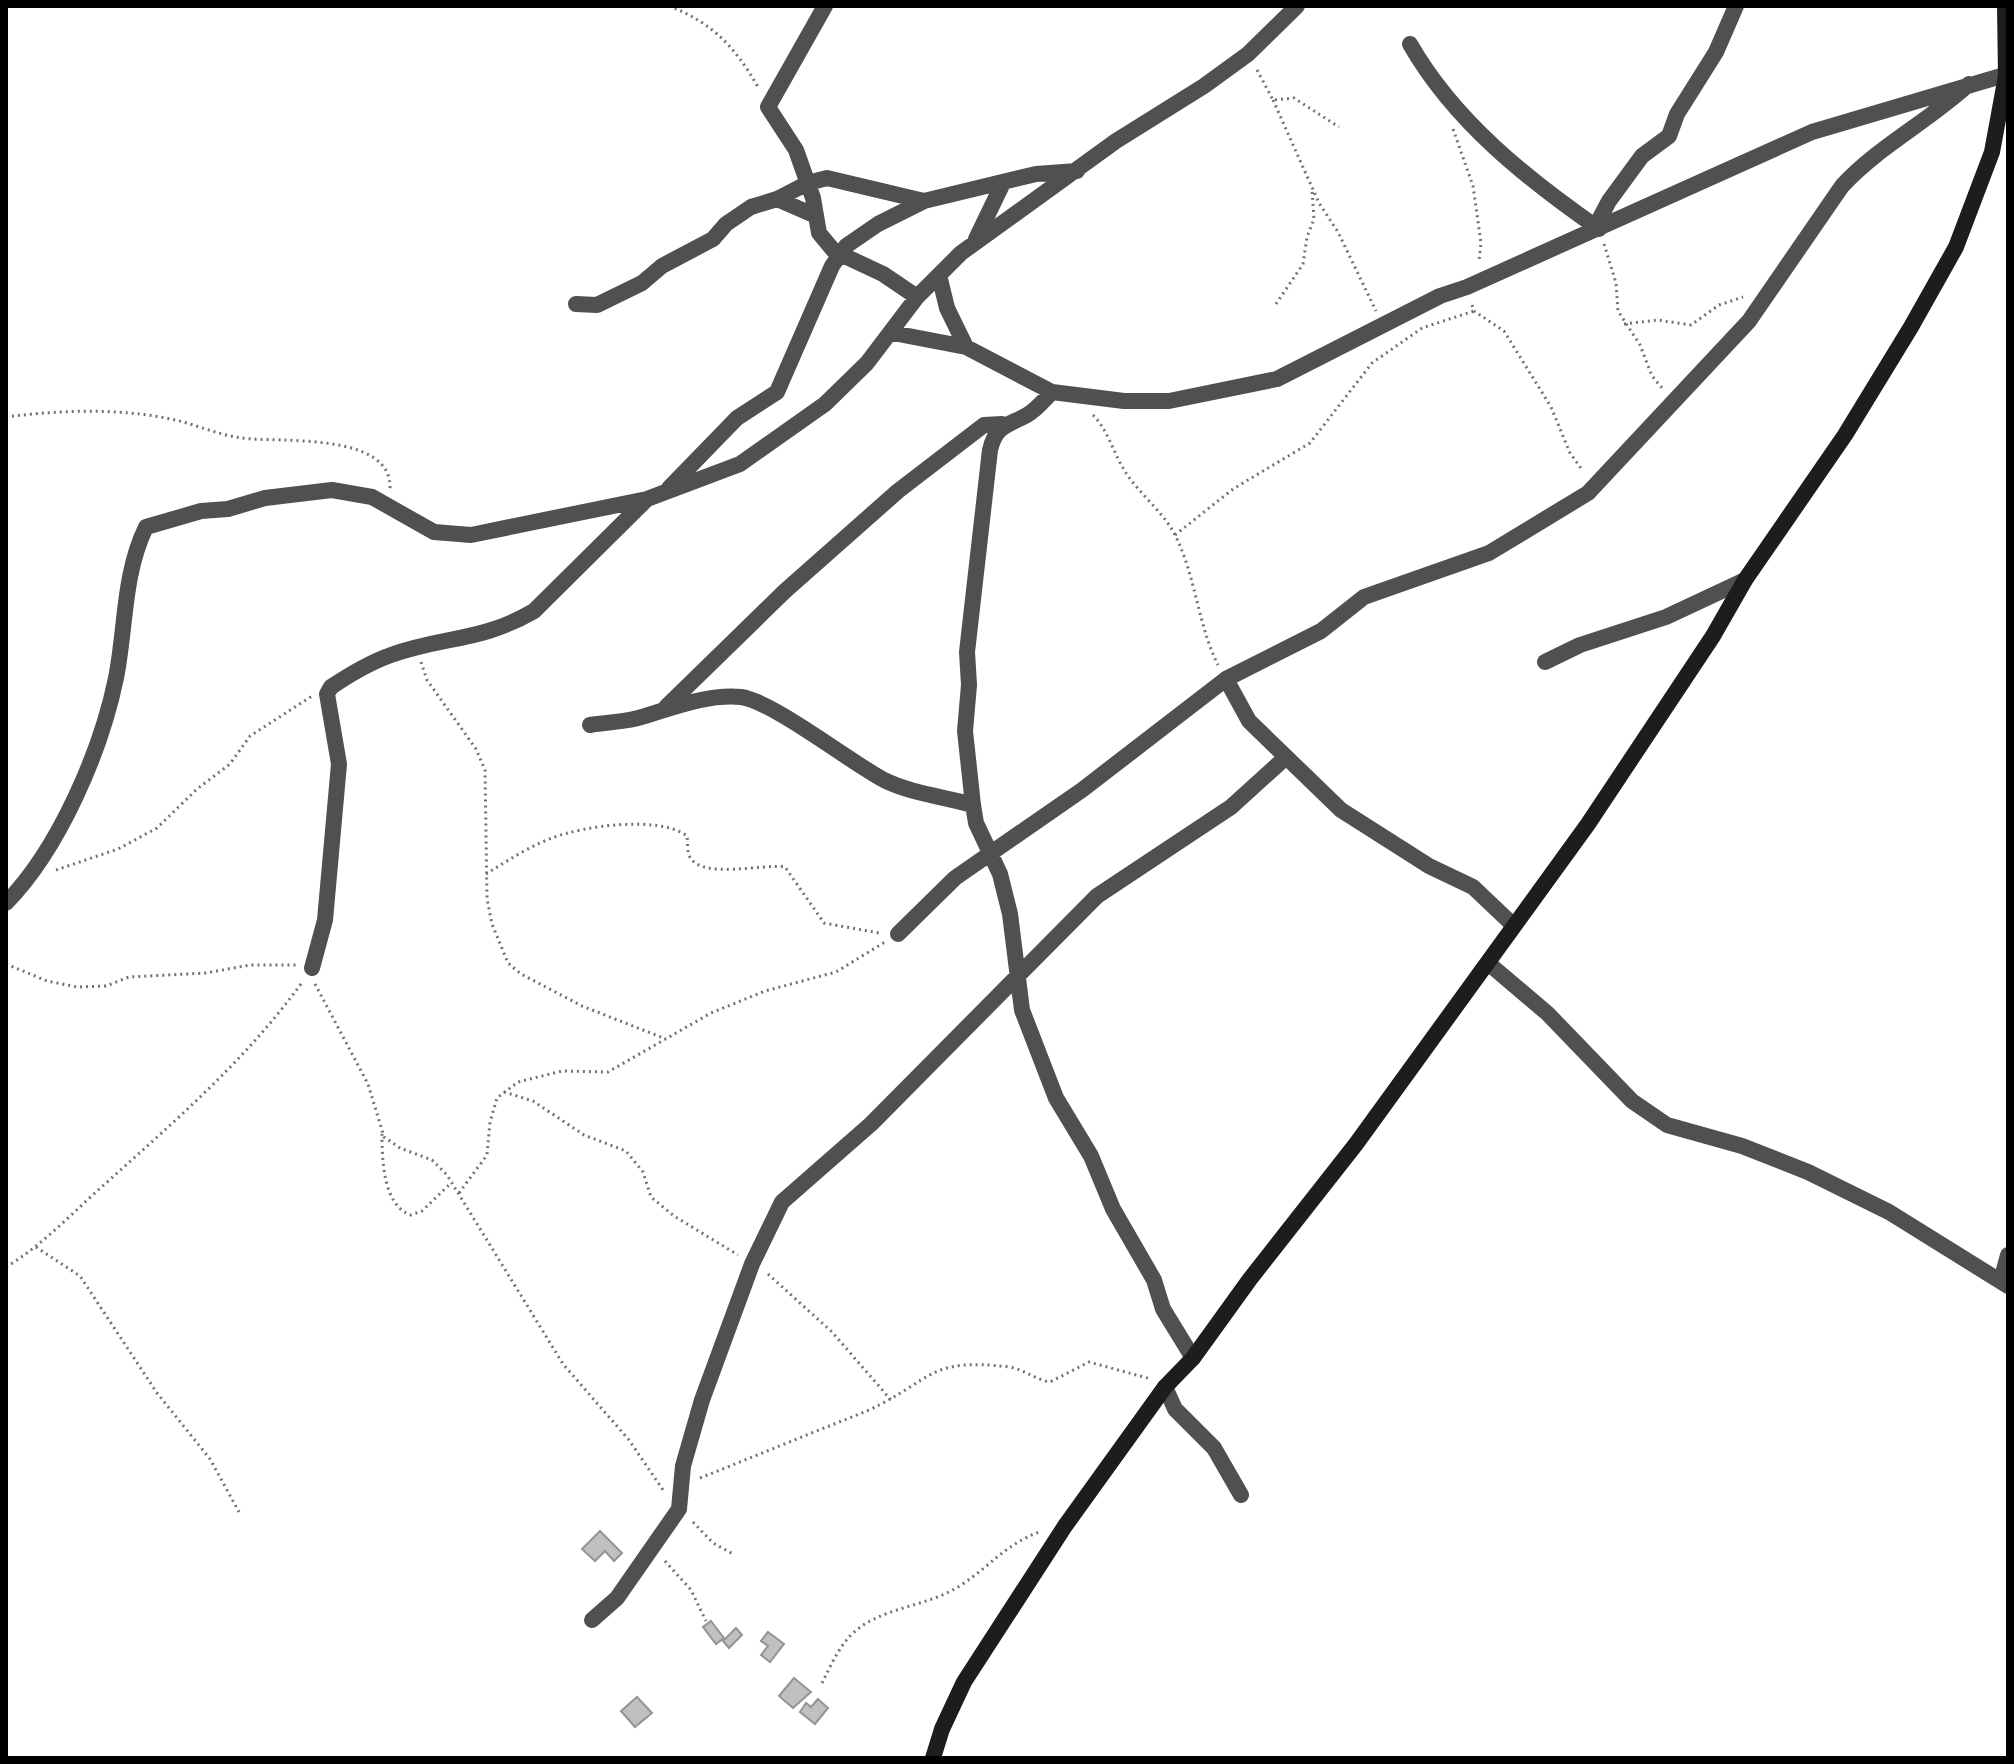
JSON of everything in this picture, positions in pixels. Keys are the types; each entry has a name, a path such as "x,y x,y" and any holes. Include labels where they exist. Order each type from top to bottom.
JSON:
{"street":[{"path":"825,6 768,107 796,150 808,183 819,233 841,254 883,274 917,297"},
{"path":"1599,229 1600,218 1609,201 1642,156 1669,136 1677,114 1716,52 1736,6"},
{"path":"933,1758 942,1729 964,1682 1065,1526 1165,1387 1193,1358 1488,963 1588,824 1713,636 1745,580 1845,435 1956,247 1992,152 2007,76 2005,6"},
{"path":"6,903 51,843 100,738 116,677 134,550 146,527 201,511 228,509 265,498 332,490 364,494 434,532 471,535 647,499 740,464 783,437 825,404 893,333 917,297 974,243 1248,54 1287,9"},
{"path":"1410,44 1454,108 1517,168 1599,229"},
{"path":"893,333 966,347 1052,392 1070,396 1169,401 1277,379 1440,296 1599,229 1812,132 1969,84 2007,76"},
{"path":"898,934 955,878 1082,790 1226,679 1321,631 1364,597 1461,564 1508,543 1600,481 1749,321 1822,214 1859,167 1946,105 1969,84"},
{"path":"667,490 737,418 777,392 841,254 878,224 924,201 1036,174 1077,171"},
{"path":"576,304 597,305 642,283 662,266 713,239 726,224 751,207 777,199 808,183 827,178 924,201"},
{"path":"974,243 1003,183"},
{"path":"777,199 816,216"},
{"path":"939,275 947,308 966,347"},
{"path":"666,707 785,591 898,491 984,425 1002,424 1028,415 1052,392"},
{"path":"1002,424 994,435 990,450 967,652 969,685 965,731 976,823 1000,874 1010,914 1022,1010 1056,1098 1091,1156 1113,1209 1154,1280 1163,1309 1193,1358"},
{"path":"312,968 325,920 339,764 327,694 343,679 385,657 494,631 534,611 590,551 621,527 647,499"},
{"path":"1545,662 1580,645 1666,617 1745,580"},
{"path":"1226,679 1249,721 1341,810 1429,866 1473,887 1513,925"},
{"path":"590,725 644,717 666,707 743,697 780,715 844,758 889,782 973,805"},
{"path":"592,1620 617,1598 681,1503 681,1482 689,1442 752,1264 770,1223 794,1188 871,1124 1097,896 1231,807 1285,758"},
{"path":"1488,963 1547,1013 1632,1101 1667,1125 1742,1146 1808,1172 1889,1212 2004,1283 2008,1255"},
{"path":"1165,1387 1175,1409 1214,1448 1241,1495"}],"path":[{"path":"669,6 698,20 738,52 768,107"},
{"path":"1248,54 1384,326"},
{"path":"1273,100 1294,98 1339,127"},
{"path":"1454,108 1451,117 1454,138 1469,173 1481,243 1479,264 1467,287 1474,311 1504,331 1556,415 1574,460 1600,481"},
{"path":"1276,304 1303,264 1307,237 1314,219 1312,186"},
{"path":"1599,229 1616,283 1618,311 1640,345 1652,376 1673,400"},
{"path":"1624,324 1658,320 1691,325 1719,305 1771,293"},
{"path":"1175,535 1233,489 1310,443 1372,363 1422,328 1474,311"},
{"path":"1070,396 1097,419 1125,472 1159,508 1175,535 1193,578 1207,641 1226,679"},
{"path":"6,417 100,410 174,420 239,438 316,440 372,457 391,482 390,509"},
{"path":"416,649 427,680 476,749 485,770 486,874 492,924 508,963 521,974 582,1006 666,1039"},
{"path":"45,877 148,835 230,764 250,736 306,698 327,694"},
{"path":"486,874 555,836 606,826 673,828 687,836 689,856 694,861 716,870 785,867 824,923 844,929 898,934"},
{"path":"459,1193 483,1164 493,1108 503,1092 542,1074 608,1072 745,999 836,972 898,934"},
{"path":"6,964 47,981 77,987 106,986 129,977 206,973 250,965 312,968"},
{"path":"312,968 315,986 368,1084 382,1134 391,1196 402,1211 411,1215 422,1211 452,1182"},
{"path":"6,1267 36,1247 213,1086 277,1017 312,968"},
{"path":"503,1092 533,1101 584,1135 626,1151 643,1172 651,1197 674,1216 752,1264 807,1307 891,1400"},
{"path":"382,1134 393,1145 432,1160 452,1182 563,1364 713,1543 733,1554"},
{"path":"36,1247 80,1276 157,1393 210,1459 239,1512"},
{"path":"681,1503 690,1485 705,1475 891,1400 924,1375 958,1364 1020,1369 1050,1382 1089,1362 1146,1377 1165,1387"},
{"path":"822,1683 850,1636 862,1627 879,1617 927,1603 961,1585 1020,1539 1065,1526"},
{"path":"651,1546 691,1590 706,1621"}],"building":[{"path":"600,1531 622,1553 614,1561 605,1551 595,1561 582,1549"},
{"path":"711,1621 724,1638 716,1644 703,1627"},
{"path":"736,1628 742,1635 729,1648 723,1641"},
{"path":"768,1632 784,1644 770,1662 761,1655 768,1646 761,1641"},
{"path":"794,1678 811,1692 793,1708 779,1696"},
{"path":"637,1697 652,1713 635,1727 621,1711"},
{"path":"818,1699 828,1708 815,1724 800,1712 806,1703 811,1707"}]}
